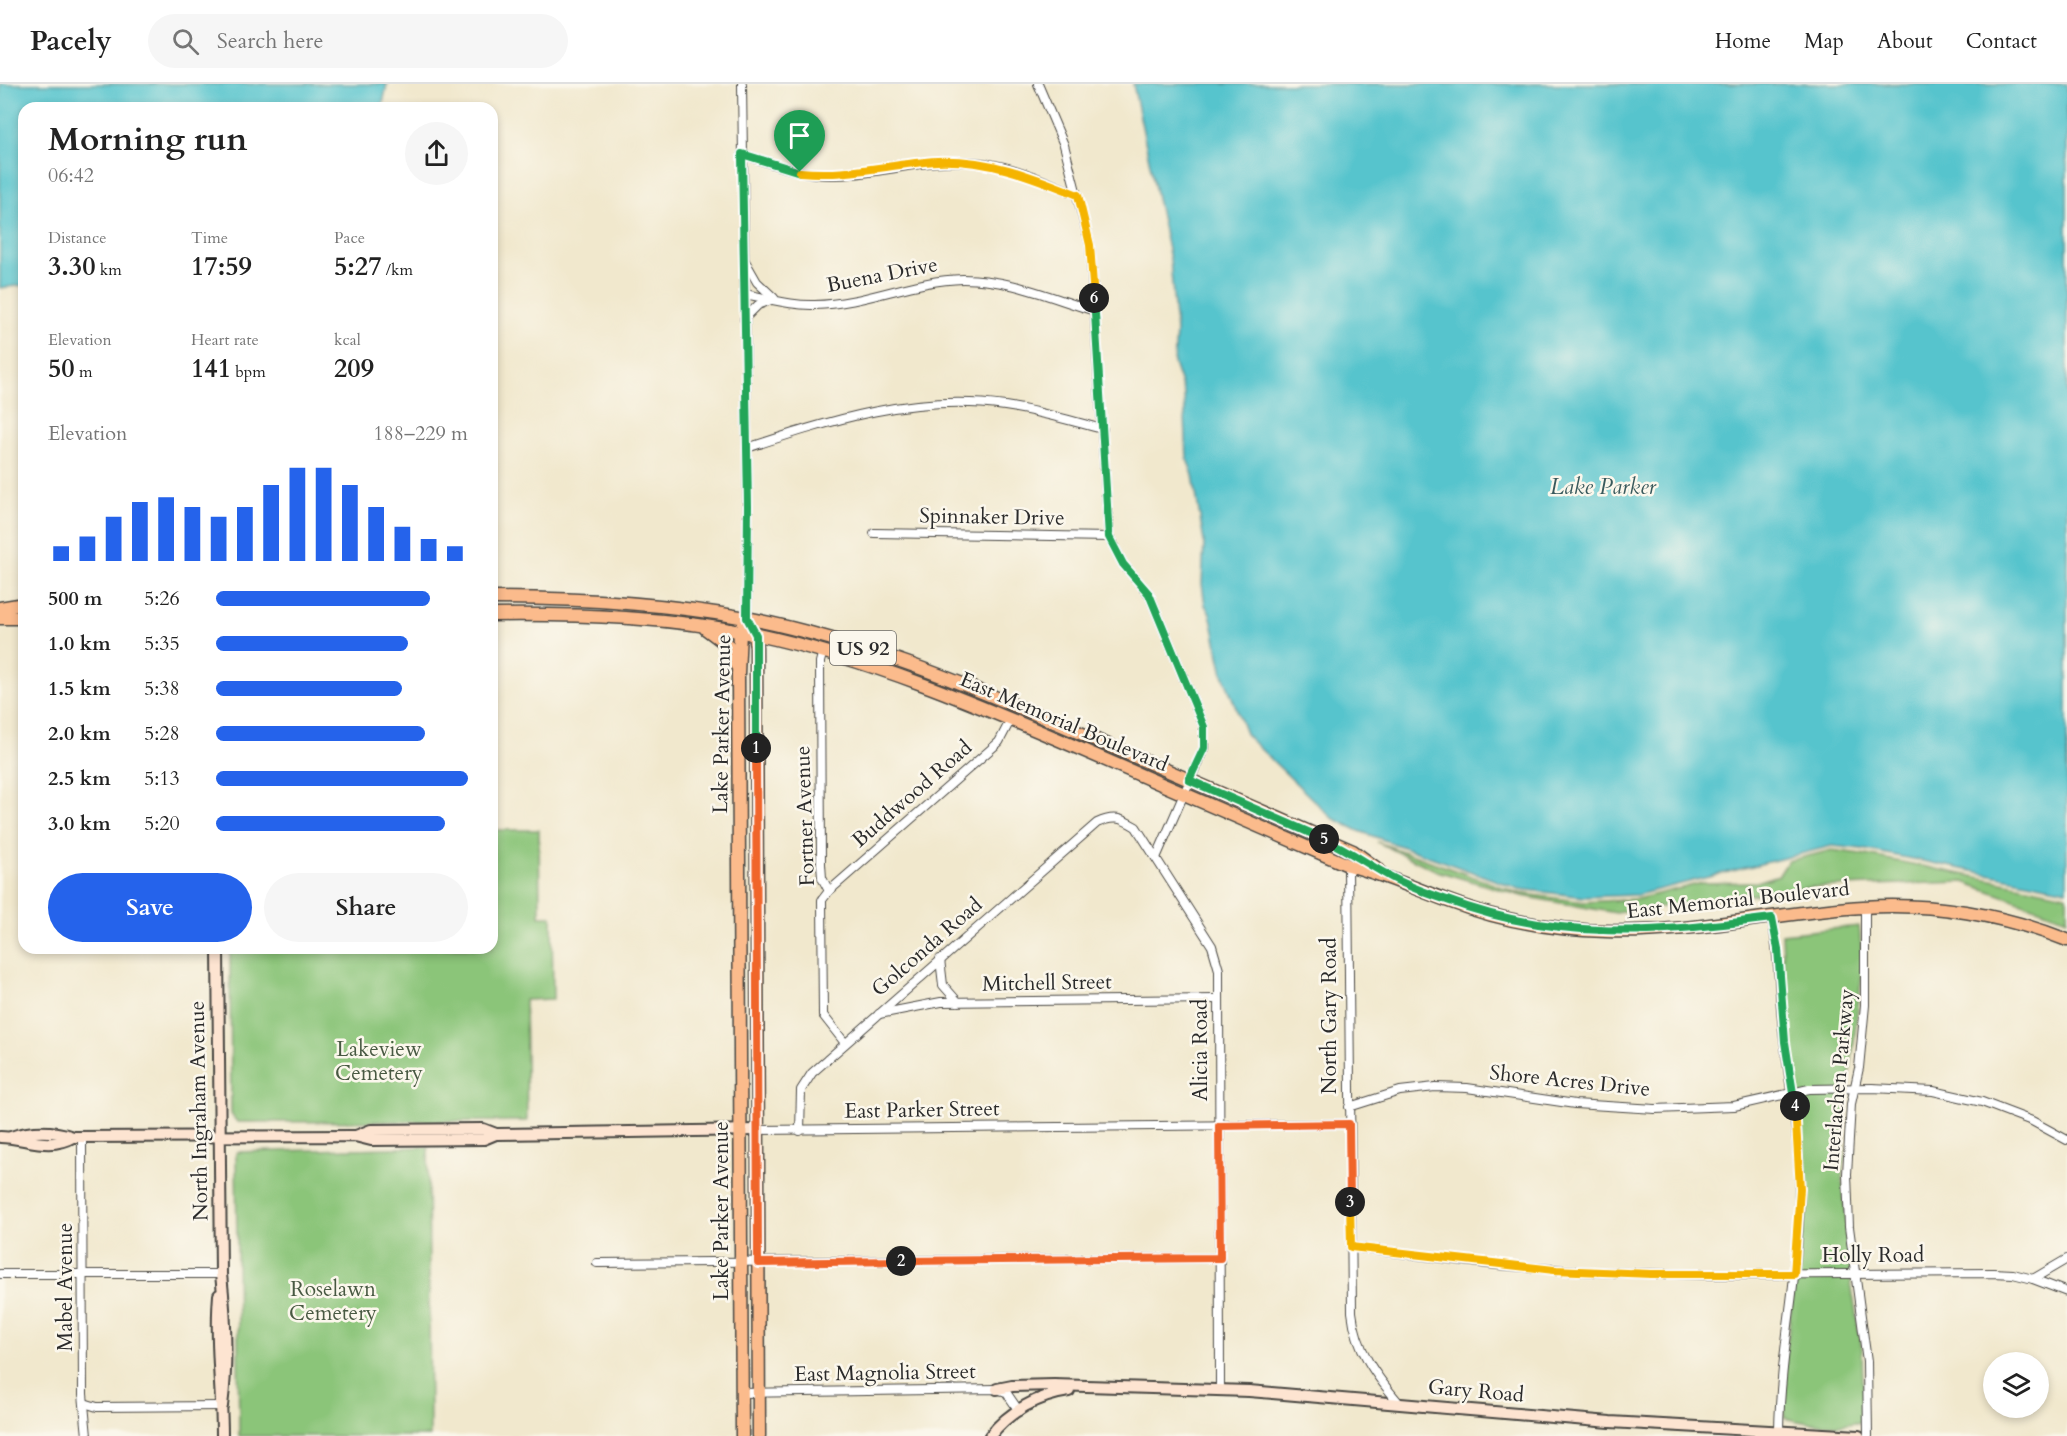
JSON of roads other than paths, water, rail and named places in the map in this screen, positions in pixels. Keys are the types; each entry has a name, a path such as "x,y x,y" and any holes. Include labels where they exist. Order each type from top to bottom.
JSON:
{"main road":[{"name":"East Memorial Boulevard","path":"498,598 627,602 747,618 850,644 920,666 1189,780 1353,852 1380,871"},
{"path":"0,603 18,603"},
{"path":"0,608 18,604"},
{"name":"East Memorial Boulevard","path":"498,615 605,616 700,626 756,635 823,651 918,682 1011,719 1348,865 1380,871 1471,908 1566,929 1658,931 1865,906 1948,910 2006,921 2067,940"},
{"path":"0,618 18,618"},
{"name":"Lake Parker Avenue","path":"742,1436 738,674 740,632 747,618"},
{"name":"Lake Parker Avenue","path":"747,618 756,635 759,1436"},
{"path":"700,626 717,635 729,646 738,674"}],"street":[{"path":"742,84 747,618"},
{"path":"1038,84 1064,145 1090,245 1109,537 1123,564 1149,594 1204,727 1204,748 1156,858"},
{"path":"742,154 800,172 829,175 931,162 982,163 1021,171 1078,195"},
{"path":"743,257 757,282 775,298 758,304 744,319"},
{"name":"Buena Drive","path":"744,294 798,304 831,304 931,281 964,279 1023,287 1095,311"},
{"path":"747,448 840,417 905,405 1002,406 1103,429"},
{"name":"Spinnaker Drive","path":"874,533 1109,537"},
{"name":"Fortner Avenue","path":"823,651 819,662 821,864 822,878 829,891 822,900 822,1011 826,1020 845,1042"},
{"name":"Buddwood Road","path":"829,891 999,742 1011,719"},
{"name":"Alicia Road","path":"1117,818 1136,827 1212,946 1219,970 1220,1390"},
{"name":"Golconda Road","path":"800,1131 801,1090 806,1081 845,1042 1098,823 1117,818"},
{"name":"North Gary Road","path":"1348,865 1352,1312 1358,1345 1375,1375 1400,1404"},
{"name":"Interlachen Parkway","path":"1865,906 1865,1005 1854,1089 1847,1174 1854,1273 1867,1361 1868,1436"},
{"name":"Interlachen Parkway","path":"1772,918 1778,949 1784,1033 1794,1092 1800,1189 1794,1274 1782,1369 1779,1431"},
{"name":"North Ingraham Avenue","path":"218,954 218,1137 221,1274 226,1316 227,1372 222,1406 222,1436"},
{"path":"940,959 943,986 958,1002"},
{"name":"Mitchell Street","path":"878,1014 941,1002 1218,999"},
{"name":"Shore Acres Drive","path":"1349,1107 1400,1091 1435,1087 1467,1088 1575,1104 1655,1109 1734,1106 1809,1089 1933,1091 2005,1109 2067,1140"},
{"name":"East Parker Street","path":"6,1137 22,1133 61,1133 77,1138 356,1136 371,1130 483,1129 496,1134 1349,1124"},
{"name":"Mabel Avenue","path":"77,1138 84,1274 84,1403 87,1436"},
{"name":"Holly Road","path":"1351,1247 1554,1270 1651,1274 2013,1274 2067,1292"},
{"path":"597,1263 1220,1258"},
{"path":"2033,1279 2067,1259"},
{"path":"0,1274 221,1274"},
{"path":"997,1389 1012,1386 1090,1388"},
{"path":"990,1436 1019,1411 1053,1393 1090,1388"},
{"name":"Gary Road","path":"1090,1388 1220,1390 1599,1421 1859,1436"},
{"name":"East Magnolia Street","path":"742,1393 997,1389 1006,1392 1019,1411"},
{"path":"84,1403 97,1407 222,1406"}],"water":[{"path":"0,84 387,84 383,102 18,102 18,286 0,288"},
{"name":"Lake Parker","path":"1133,84 2067,84 2067,890 1862,849 1832,846 1637,895 1584,897 1519,889 1359,831 1332,818 1247,736 1223,674 1210,613 1205,605 1202,584 1204,542 1193,475 1187,459 1184,393 1174,364 1176,331 1170,259"}],"park label":[{"name":"Lakeview Cemetery","path":"379,1061"},
{"name":"Roselawn Cemetery","path":"333,1301"}]}
